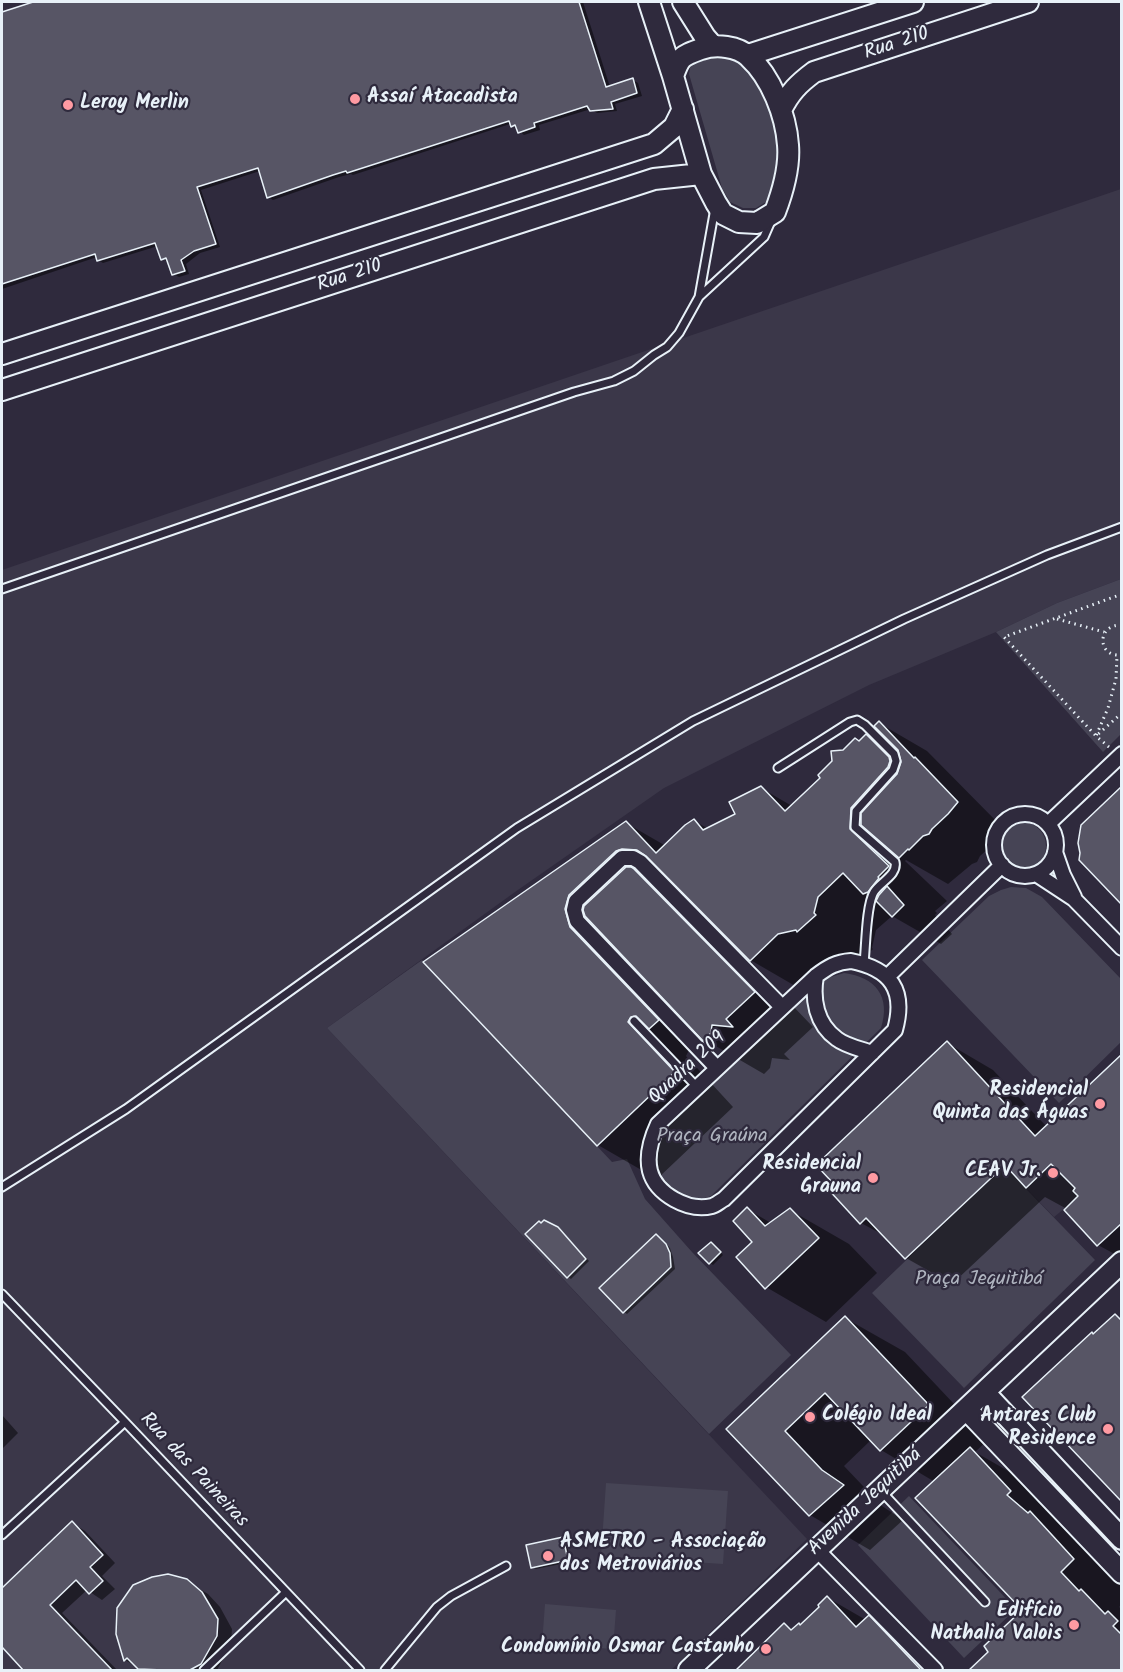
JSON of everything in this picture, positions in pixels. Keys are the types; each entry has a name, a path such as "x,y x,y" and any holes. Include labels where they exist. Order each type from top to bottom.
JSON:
{"main road":[{"path":"649,2 674,76 701,174 716,203 723,214 739,222 757,223 775,212 786,182 788,145 781,110 767,79 748,55 727,47 712,45 684,56 674,76"},
{"path":"682,2 712,45"},
{"name":"Rua 210","path":"748,55 913,2"},
{"name":"Rua 210","path":"781,110 788,94 814,72 1028,2"},
{"name":"Rua 210","path":"2,354 654,144 674,127 683,109"},
{"name":"Rua 210","path":"2,390 654,179 701,174"},
{"name":"Avenida Jequitibá","path":"689,1671 1122,1262"},
{"path":"984,1392 1122,1539"},
{"path":"966,1409 1122,1573"},
{"path":"1026,1473 1044,1456"}],"street":[{"path":"1048,824 1121,755"},
{"path":"1018,814 1029,814 1039,817 1048,824 1056,842 1055,852 1051,861 1036,874 1018,875 1009,872 996,856 995,835 1008,819 1018,814"},
{"path":"1055,852 1074,899"},
{"path":"717,1068 578,921 574,910 576,901 622,858 633,858 640,862 782,1007"},
{"path":"888,976 1002,865"},
{"path":"1036,874 1074,899 1122,948"},
{"name":"Quadra 209","path":"837,962 864,963 888,976 894,988 898,1001 895,1030 724,1199 712,1206 700,1207 685,1204 662,1190 650,1172 649,1159 652,1135 658,1124 827,967 837,962"},
{"path":"816,976 813,991 816,1009 824,1025 837,1040 872,1053"},
{"path":"817,1550 935,1671"}],"lane":[{"path":"699,297 716,203"},
{"path":"2,589 563,396 614,381 634,371 666,347 679,333 699,297 764,237 775,212"},
{"path":"2,1187 126,1109 517,828 693,721 915,614 1047,555 1122,527"},
{"path":"778,768 857,720 894,754 896,761 893,770 856,811 854,820 855,827 895,862 896,867 894,872 876,889 870,901 864,963"},
{"path":"634,1021 697,1087"},
{"name":"Rua das Paineiras","path":"2,1294 360,1671"},
{"path":"2,1535 125,1422"},
{"path":"880,1490 985,1602"},
{"path":"385,1671 437,1607 451,1596 506,1566"},
{"path":"204,1671 285,1593"}],"path":[{"path":"1121,755 1096,736 1004,637 1122,594"},
{"path":"1056,619 1104,632"},
{"path":"1122,625 1114,624 1108,627 1102,640 1109,653 1122,655"},
{"path":"1096,736 1108,708 1116,679 1117,656"},
{"path":"1096,736 1122,712"}],"shaded area":[{"path":"1121,189 1121,579 1057,603 996,632 869,685 664,788 327,1028 807,1539 671,1670 2,1670 2,570"},
{"name":"CEAV Jr.","path":"1048,1125 1101,1179 1054,1217 1004,1166"}],"green space":[{"path":"714,52 729,58 748,71 759,84 774,112 778,145 774,179 769,200 756,208 743,208 730,202 722,188 689,74 691,63"},
{"path":"1121,579 1121,734 1103,752 996,632 1057,603"},
{"path":"1022,822 1039,829 1046,846 1039,863 1022,870 1005,863 998,846 1005,829"},
{"path":"1011,887 1026,888 1042,897 1121,979 1121,1042 1059,1103 922,960 989,896"},
{"path":"422,960 612,1162 627,1159 645,1199 692,1252 791,1355 709,1434 327,1028"},
{"name":"Praça Graúna","path":"844,973 865,979 878,990 884,1007 881,1028 711,1196 699,1200 675,1194 656,1175 652,1161 657,1135 824,979"},
{"name":"Praça Jequitibá","path":"1004,1166 1095,1260 964,1388 872,1293"},
{"path":"606,1483 728,1491 723,1564 601,1556"},
{"path":"909,1496 1016,1609 964,1658 858,1545"},
{"path":"545,1604 616,1610 613,1649 542,1644"}],"building":[{"name":"Assaí Atacadista","path":"33,2 579,2 606,87 633,78 637,93 611,102 613,109 590,111 587,106 534,123 535,127 518,133 515,125 511,127 509,121 347,173 346,171 333,175 267,198 258,168 197,187 216,244 194,251 181,260 185,271 172,275 166,258 161,260 155,243 97,261 95,254 2,284 2,12"},
{"path":"879,721 958,802 929,834 923,836 899,858 861,825 861,813 897,774 901,762 898,750 874,726"},
{"path":"866,734 889,757 890,761 888,767 851,808 850,829 889,866 868,892 863,894 843,873 818,897 814,913 816,915 797,932 796,930 778,934 750,961 646,856 637,850 616,851 569,895 565,909 570,927 659,1020 649,1029 636,1016 631,1017 628,1022 675,1072 597,1146 423,962 626,821 656,853 694,819 703,830 735,814 729,802 761,786 785,811 820,778 818,775 832,761 831,751 843,750 855,738 859,741"},
{"path":"1122,786 1122,905 1079,860 1078,843 1081,825"},
{"path":"626,867 634,869 755,992 726,1019 733,1027 712,1025 711,1033 703,1041 585,916 584,906"},
{"path":"887,886 904,905 892,917 876,901"},
{"path":"947,1041 1035,1136 1122,1054 1122,1223 1097,1246 1064,1210 1078,1196 1073,1191 1075,1188 1051,1164 1026,1188 1005,1165 905,1259 866,1218 860,1224 827,1188 832,1182 816,1165"},
{"path":"747,1207 765,1226 790,1208 819,1238 765,1289 736,1257 752,1242 733,1221"},
{"path":"544,1220 558,1227 586,1259 567,1278 525,1234 539,1221 541,1223"},
{"path":"656,1234 666,1244 670,1253 671,1267 623,1313 599,1288"},
{"path":"711,1242 721,1252 709,1264 698,1253"},
{"path":"1115,1314 1122,1321 1122,1502 1022,1397 1092,1332 1093,1334"},
{"path":"845,1316 929,1405 880,1451 825,1393 785,1431 822,1470 844,1485 809,1516 726,1429"},
{"path":"970,1447 1011,1491 1007,1495 1028,1513 1030,1511 1074,1559 1061,1572 1105,1614 1108,1611 1118,1621 1113,1626 1122,1635 1122,1671 968,1671 988,1652 984,1646 1022,1610 915,1498"},
{"path":"72,1521 103,1555 90,1567 103,1581 89,1594 76,1580 50,1605 113,1671 24,1671 2,1647 2,1588"},
{"name":"ASMETRO - Associação dos Metroviários","path":"563,1537 568,1560 531,1568 526,1545"},
{"path":"168,1574 187,1579 202,1592 218,1619 217,1636 201,1664 188,1671 138,1669 127,1658 124,1661 116,1634 117,1608 133,1585 152,1577"},
{"path":"827,1596 856,1627 869,1615 922,1671 735,1671 784,1623 791,1630 799,1623 800,1625"}],"place":[{"name":"Assaí Atacadista","path":"355,99"},
{"name":"Leroy Merlin","path":"68,105"},
{"name":"Residencial Quinta das Águas","path":"1100,1104"},
{"name":"CEAV Jr.","path":"1053,1173"},
{"name":"Residencial Grauna","path":"873,1178"},
{"name":"Colégio Ideal","path":"810,1417"},
{"name":"Antares Club Residence","path":"1108,1429"},
{"name":"ASMETRO - Associação dos Metroviários","path":"548,1556"},
{"name":"Edifício Nathalia Valois","path":"1074,1625"},
{"name":"Condomínio Osmar Castanho","path":"766,1649"}]}
